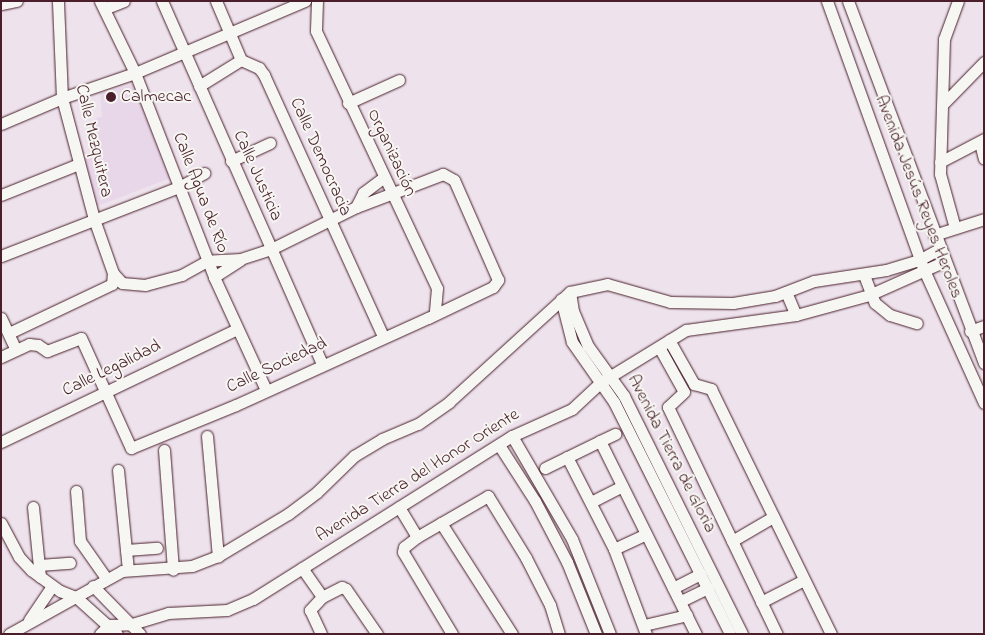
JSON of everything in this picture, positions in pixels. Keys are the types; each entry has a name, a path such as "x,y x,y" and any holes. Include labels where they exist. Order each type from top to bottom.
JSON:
{"street":[{"path":"1,4 17,1"},
{"name":"Calle Mezquitera","path":"58,1 62,98 112,279"},
{"path":"103,5 124,1"},
{"name":"Calle Justicia","path":"162,1 322,364"},
{"path":"199,86 241,60 216,1"},
{"path":"1,124 62,98 136,72 230,32 274,7 305,1"},
{"name":"Avenida Jesús Reyes Heroles","path":"827,1 922,264 984,403"},
{"name":"Avenida Jesús Reyes Heroles","path":"848,1 943,262 979,329 984,363"},
{"path":"955,228 941,180 940,162 944,39 958,1"},
{"name":"Organización","path":"318,4 316,31 390,194 436,288 435,313"},
{"name":"Calle Agua de Río","path":"103,5 136,72 207,261 266,390"},
{"name":"Calle Democracia","path":"241,60 257,67 264,75 329,223 383,336"},
{"path":"943,104 984,62"},
{"path":"348,103 399,80"},
{"path":"940,162 982,141 984,159"},
{"path":"231,161 270,143"},
{"path":"1,195 79,164"},
{"path":"1,256 179,187 204,173"},
{"name":"Calle Sociedad","path":"106,392 131,448 266,390 493,287 498,280 477,227 454,180 448,175 390,194"},
{"path":"356,206 363,193 383,178"},
{"path":"8,333 112,279 145,285 182,275 207,261 241,259 272,249 329,223 356,206 390,194"},
{"path":"934,235 984,219"},
{"path":"9,634 106,578 128,570 173,570 218,556 303,503 367,448 434,414 566,295 607,284 692,305 733,303 786,292 814,281 864,275 922,264 939,249"},
{"path":"214,278 241,259"},
{"name":"Avenida Tierra del Honor Oriente","path":"113,630 168,613 216,611 245,603 512,436 572,409 611,375 692,328 796,315 869,295 922,264 943,262"},
{"path":"864,275 869,295 890,316 917,323"},
{"path":"786,292 796,315"},
{"name":"Avenida Tierra de Gloria","path":"566,295 579,329 588,346 611,375 742,634"},
{"name":"Avenida Tierra de Gloria","path":"566,295 572,342 601,382 701,574 730,634"},
{"path":"1,318 16,350"},
{"name":"Calle Legalidad","path":"1,442 238,329"},
{"path":"1,357 33,343 47,351 81,338 106,392"},
{"path":"669,340 694,384 711,389 831,634"},
{"path":"659,346 684,392 668,407 777,634"},
{"path":"545,468 615,434"},
{"path":"207,436 218,556"},
{"path":"512,436 572,539 610,634"},
{"path":"600,441 696,634"},
{"path":"499,445 535,502 567,562 596,634"},
{"path":"164,450 173,570"},
{"path":"567,457 614,549 645,630 687,614"},
{"path":"118,470 128,570"},
{"path":"591,502 622,486"},
{"path":"76,491 80,541 106,578"},
{"path":"452,634 403,552 404,547 417,537 488,496 526,558 550,605 559,634"},
{"path":"33,507 40,577"},
{"path":"399,507 417,537"},
{"path":"732,541 774,517"},
{"path":"1,523 19,557 52,586 76,597 113,630"},
{"path":"441,523 512,634"},
{"path":"614,549 646,534"},
{"path":"126,550 157,548"},
{"path":"39,565 70,563"},
{"path":"302,568 322,597"},
{"path":"674,588 701,574"},
{"path":"761,602 804,580"},
{"path":"24,625 52,586"},
{"path":"93,586 140,634"},
{"path":"321,634 310,610 322,597 342,587 346,589 378,634"},
{"path":"681,602 708,588"},
{"path":"100,634 113,630"}],"shaded area":[{"path":"135,84 170,178 95,207 81,156 92,152 88,135 96,132 95,119 102,116 100,93"}],"place":[{"name":"Calmecac","path":"111,97"}]}
